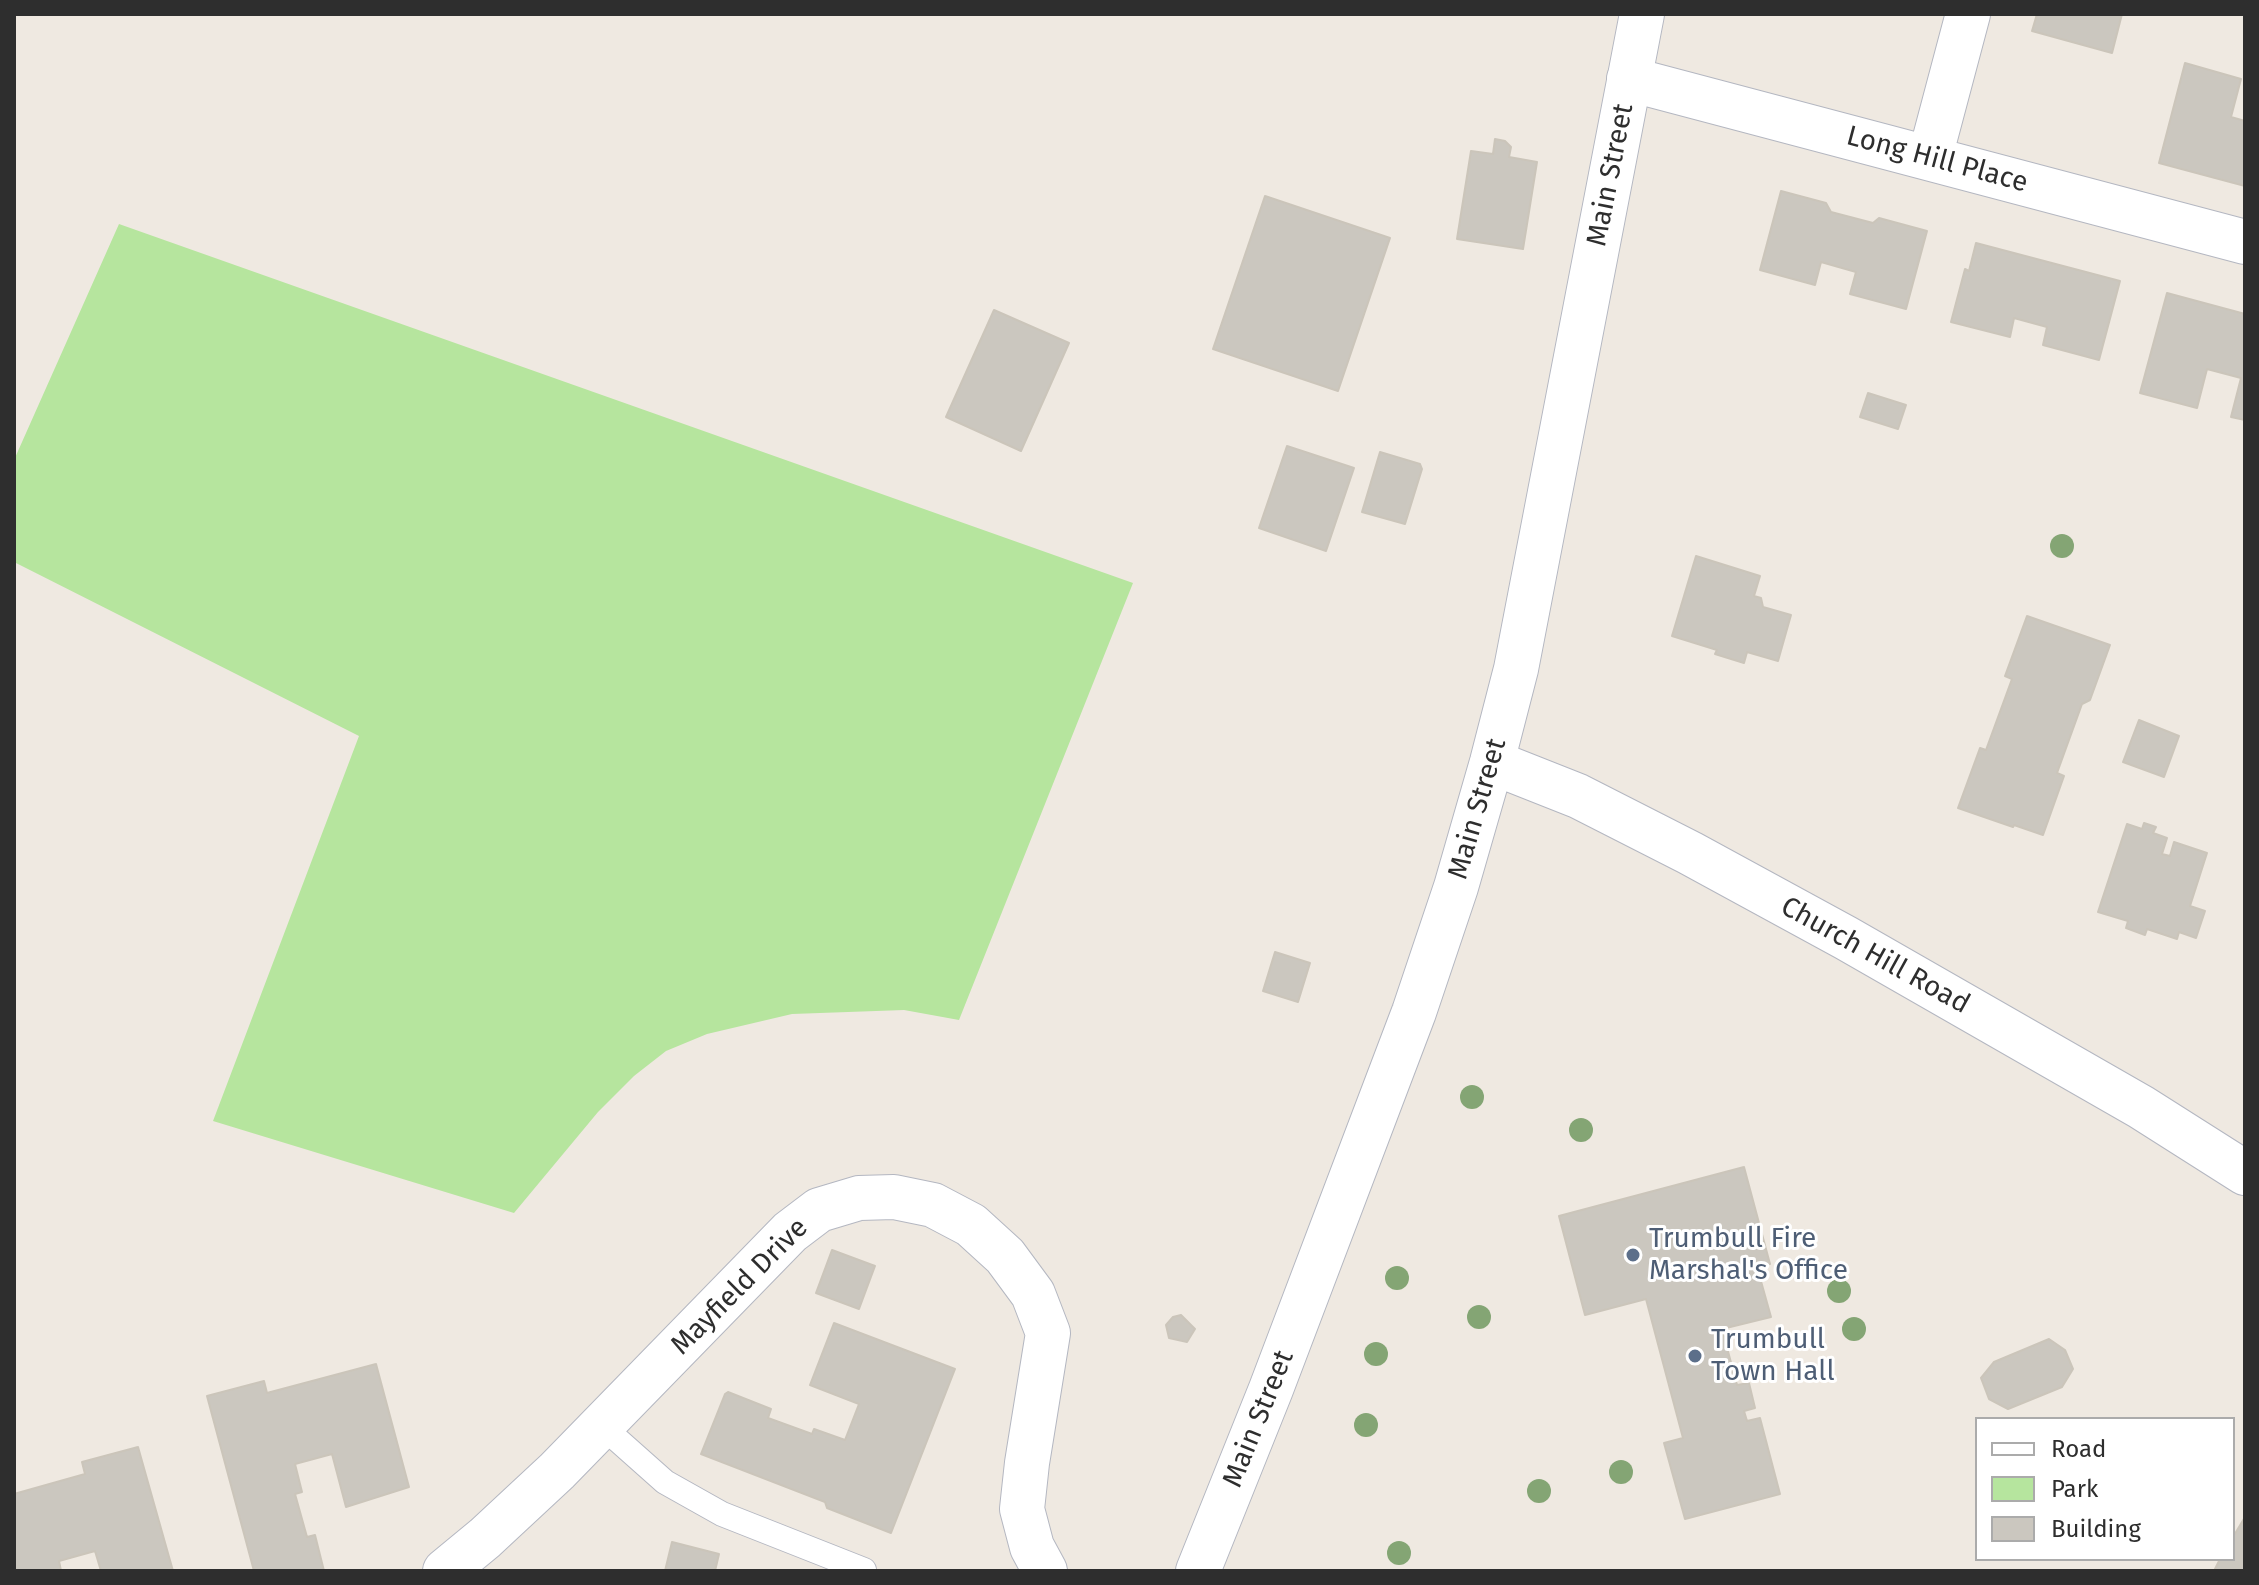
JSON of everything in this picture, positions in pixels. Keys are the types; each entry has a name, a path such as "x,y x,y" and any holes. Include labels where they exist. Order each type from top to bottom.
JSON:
{"main road":[{"name":"Main Street","path":"1198,1571 1409,1026 1456,887 1492,762 1516,669 1642,14"},
{"path":"1930,157 1968,14"},
{"name":"Long Hill Place","path":"1629,79 2245,242"},
{"name":"Church Hill Road","path":"1492,762 1578,796 1690,853 2141,1107 2245,1173"},
{"name":"Mayfield Drive","path":"445,1571 485,1538 602,1426 790,1232 819,1210 859,1198 894,1197 933,1205 971,1225 1005,1256 1033,1294 1048,1333 1022,1509 1032,1547 1045,1571"}],"lane":[{"path":"602,1426 665,1482 722,1514 864,1570"}],"green space":[{"path":"119,224 1133,583 959,1020 904,1010 792,1014 707,1034 666,1051 634,1076 598,1112 514,1213 213,1121 359,736 14,562 14,460"}],"building":[{"path":"2037,14 2122,14 2112,53 2032,31"},
{"path":"2185,63 2241,79 2231,117 2245,121 2245,186 2159,163"},
{"path":"1495,139 1505,141 1511,147 1509,157 1537,162 1523,249 1457,239 1471,151 1493,154"},
{"path":"1781,191 1826,203 1831,212 1873,223 1879,218 1927,231 1906,309 1850,294 1856,272 1821,262 1815,285 1760,270"},
{"path":"1265,196 1390,238 1338,391 1213,349"},
{"path":"1976,243 2120,281 2099,360 2043,345 2047,327 2014,318 2010,337 1951,322 1965,269 1969,271"},
{"path":"2167,293 2245,314 2245,420 2231,417 2241,378 2207,369 2197,408 2140,393"},
{"path":"994,310 1069,343 1021,451 946,417"},
{"path":"1868,393 1906,405 1898,429 1860,417"},
{"path":"1287,446 1354,468 1326,551 1259,528"},
{"path":"1380,452 1420,464 1422,469 1405,524 1362,512"},
{"path":"1696,556 1760,576 1754,596 1761,598 1763,607 1791,615 1778,661 1747,652 1744,663 1715,654 1717,650 1672,636"},
{"path":"2027,616 2110,645 2090,700 2082,704 2057,773 2064,776 2043,835 1958,808 1980,748 1986,750 2012,679 2005,676"},
{"path":"2139,720 2179,736 2164,777 2123,762"},
{"path":"2144,823 2156,827 2153,833 2167,838 2162,854 2170,856 2174,842 2207,853 2190,906 2205,911 2196,938 2179,932 2177,939 2147,929 2145,935 2126,928 2128,921 2098,912 2127,824 2142,829"},
{"path":"1275,952 1310,963 1298,1002 1263,991"},
{"name":"Trumbull Town Hall","path":"1744,1167 1770,1264 1757,1267 1771,1317 1722,1329 1737,1385 1749,1383 1755,1408 1744,1411 1747,1421 1760,1418 1780,1494 1685,1519 1664,1443 1683,1438 1646,1299 1585,1315 1559,1216"},
{"path":"832,1250 875,1266 859,1309 816,1293"},
{"path":"1181,1315 1195,1329 1187,1342 1169,1338 1166,1325 1173,1317"},
{"path":"834,1323 955,1369 891,1533 827,1508 825,1502 701,1454 728,1392 771,1409 768,1418 812,1434 814,1429 845,1440 859,1404 810,1385"},
{"path":"2049,1339 2065,1350 2073,1369 2062,1387 2008,1409 1989,1399 1981,1378 1994,1362"},
{"path":"376,1364 409,1487 346,1507 332,1454 295,1464 302,1492 295,1494 307,1537 315,1535 324,1571 254,1571 207,1396 264,1381 267,1393"},
{"path":"138,1447 173,1571 101,1571 95,1551 59,1561 61,1571 14,1571 14,1494 85,1474 82,1462"},
{"path":"2245,1517 2245,1571 2214,1571 2219,1561 2235,1561 2235,1534"},
{"path":"672,1542 719,1554 715,1571 665,1571"}],"place":[{"name":"Trumbull Fire Marshal's Office","path":"1633,1255"},
{"name":"Trumbull Town Hall","path":"1695,1356"}]}
